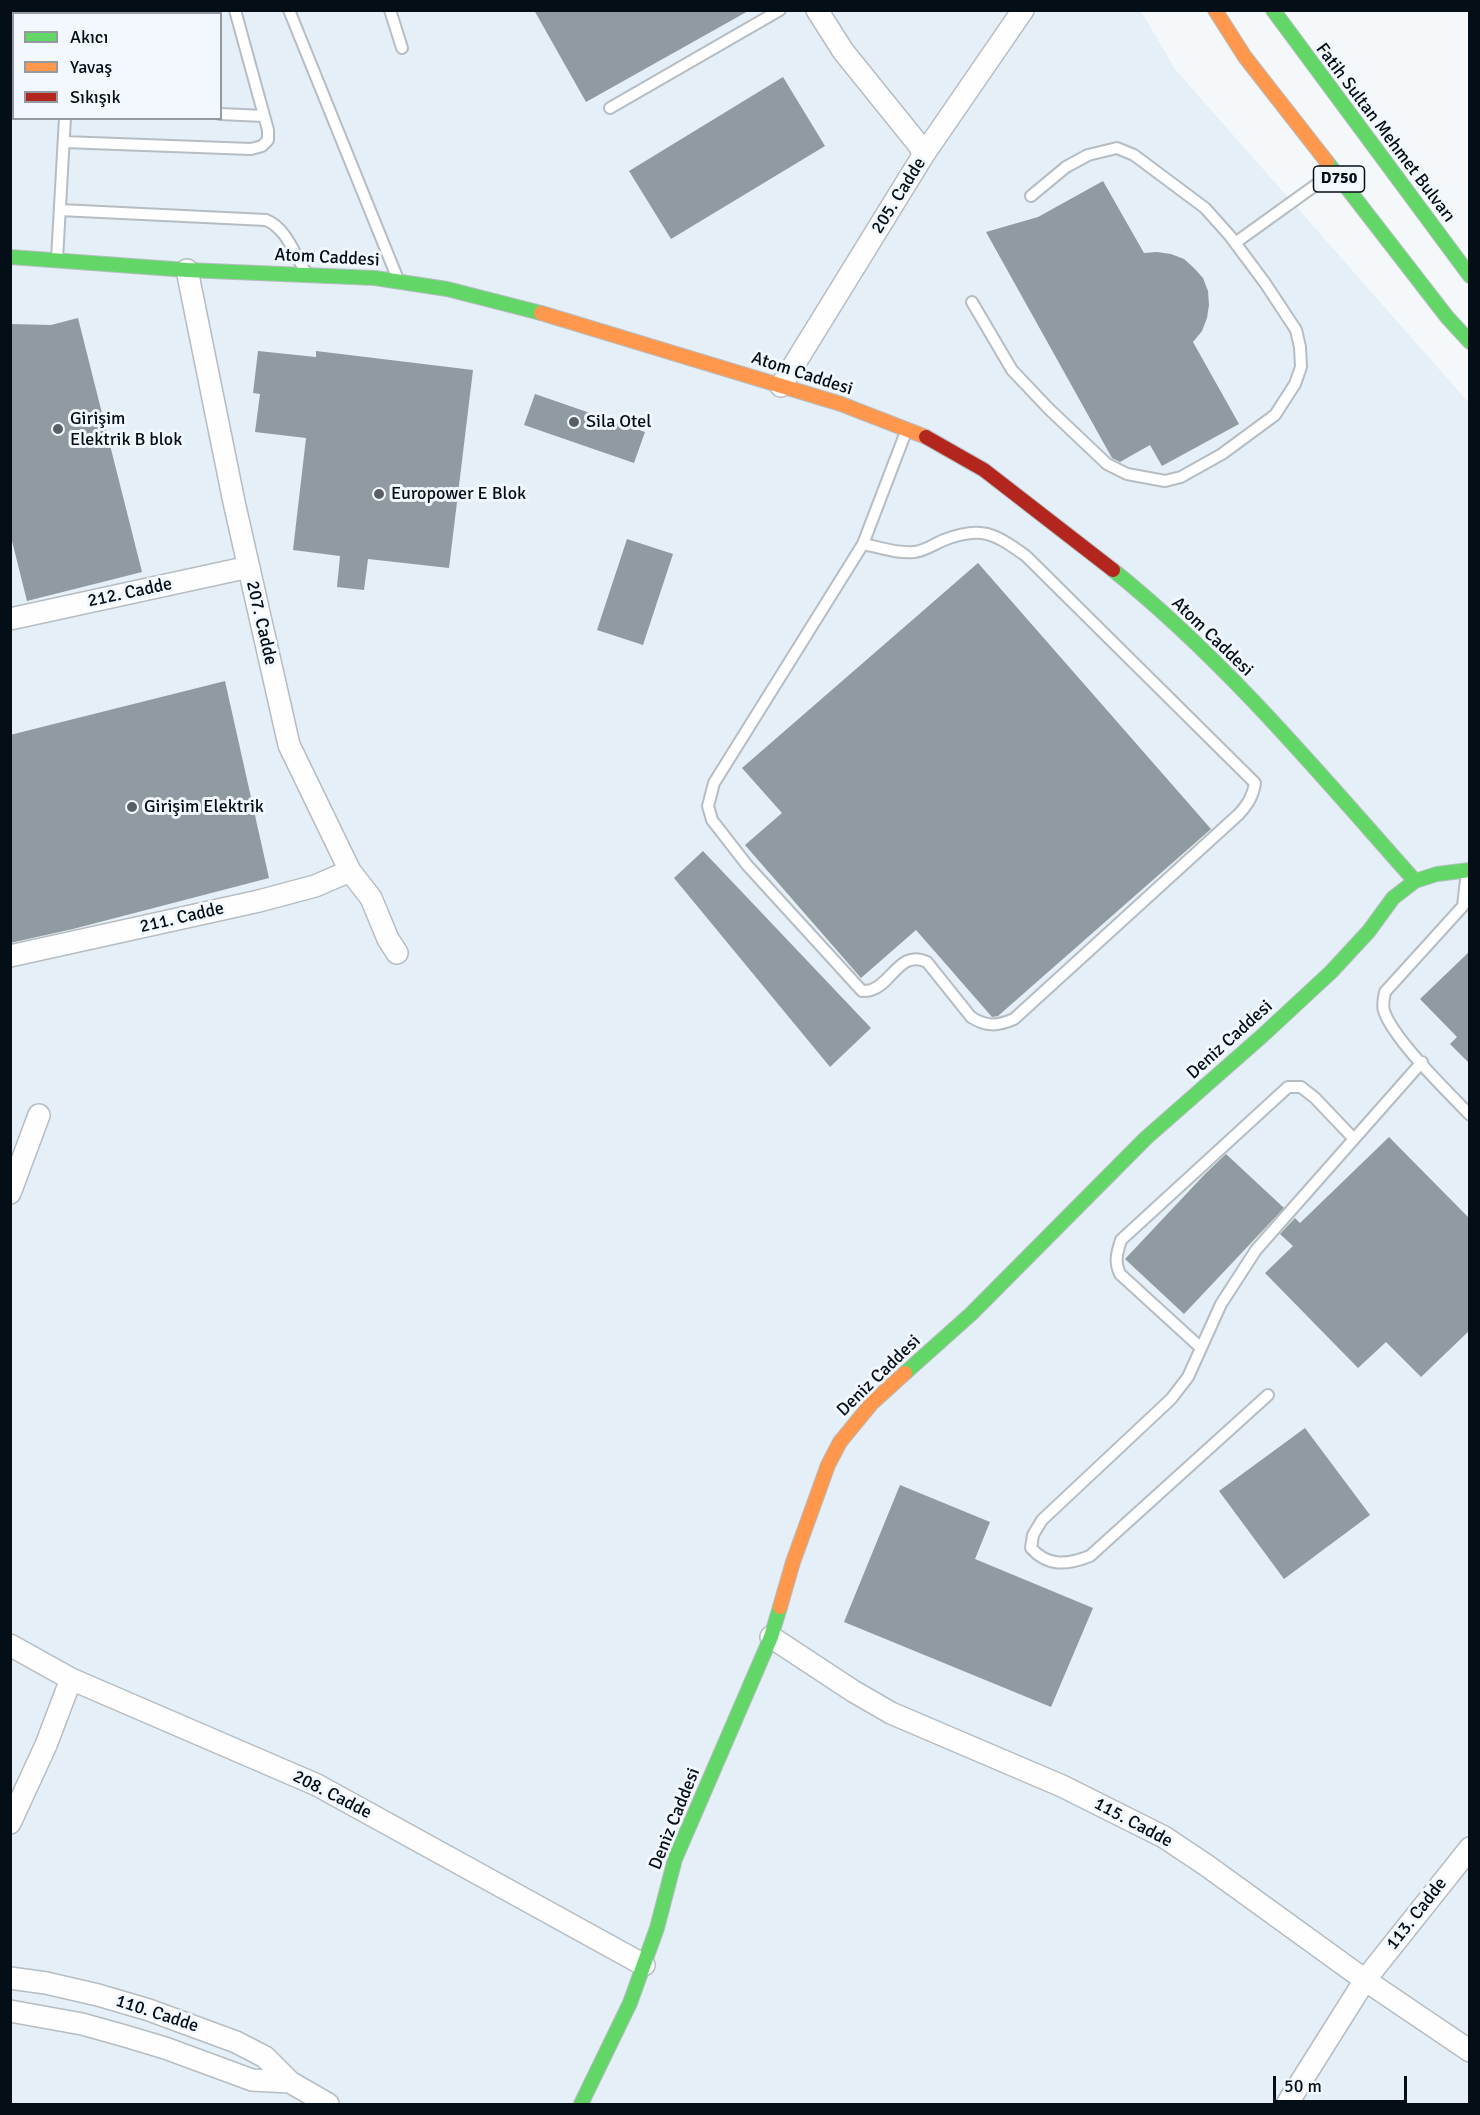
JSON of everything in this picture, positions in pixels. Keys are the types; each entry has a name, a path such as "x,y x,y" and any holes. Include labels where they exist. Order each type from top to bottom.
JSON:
{"main road":[{"name":"D750","path":"1215,10 1245,57 1447,317 1470,342"},
{"name":"Fatih Sultan Mehmet Bulvarı","path":"1273,10 1470,276"},
{"name":"Atom Caddesi","path":"10,257 187,270 375,278 447,289 574,322 841,404 907,429 953,451 984,470 1124,579 1204,651 1279,727 1415,881"},
{"name":"Deniz Caddesi","path":"581,2104 630,2003 657,1928 675,1859 771,1637 793,1562 828,1465 840,1442 872,1403 971,1314 1146,1138 1331,972 1369,931 1393,898 1415,881 1437,874 1468,870"}],"street":[{"path":"817,10 843,51 924,154"},
{"name":"205. Cadde","path":"782,386 924,154 1023,10"},
{"name":"207. Cadde","path":"187,270 289,745 350,871 371,898 388,939 397,953"},
{"name":"212. Cadde","path":"10,619 249,567"},
{"name":"211. Cadde","path":"10,957 259,901 315,886 350,871"},
{"path":"10,1193 39,1115"},
{"name":"115. Cadde","path":"771,1637 835,1680 891,1713 1062,1786 1164,1837 1365,1980 1470,2051"},
{"name":"208. Cadde","path":"10,1645 71,1679 317,1785 644,1965"},
{"path":"10,1823 46,1745 71,1679"},
{"name":"113. Cadde","path":"1287,2104 1365,1980 1470,1848"},
{"name":"110. Cadde","path":"10,1978 46,1983 108,1998 149,2010 236,2042 266,2057 290,2082 328,2104"},
{"name":"110. Cadde","path":"10,2011 82,2024 125,2036 252,2080 290,2082"}],"lane":[{"path":"64,142 250,149 262,146 268,140 264,116 235,10"},
{"path":"289,10 398,281"},
{"path":"390,10 402,48"},
{"path":"610,108 780,10"},
{"path":"222,114 264,116"},
{"path":"57,261 65,120"},
{"path":"972,302 1012,370 1107,464 1127,474 1165,481 1181,477 1221,454 1275,415 1295,384 1301,367 1296,330 1235,243 1205,208 1134,155 1116,148 1088,155 1066,167 1031,196"},
{"path":"1235,243 1334,172"},
{"path":"60,210 266,220 282,230 307,275"},
{"path":"863,544 913,552 976,531 998,537 1026,556 1255,783 1248,803 1239,814 1014,1018 998,1026 978,1022 971,1017 927,962 919,959 911,959 873,990 862,991 747,865 712,820 708,807 714,783 863,544 907,429"},
{"path":"1468,870 1463,906 1385,992 1383,1008 1391,1026 1470,1115"},
{"path":"1268,1395 1090,1556 1072,1563 1040,1558 1031,1548 1033,1535 1042,1520 1171,1399 1188,1377 1221,1304 1256,1250 1422,1062"},
{"path":"1202,1348 1120,1274 1116,1266 1116,1255 1121,1240 1288,1087 1301,1088 1315,1098 1354,1139"}],"shaded area":[{"path":"11,11 1141,11 1175,69 1469,403 1469,2104 11,2104"}],"building":[{"path":"534,10 750,10 586,102"},
{"path":"783,77 825,146 671,239 629,171"},
{"path":"1103,181 1144,253 1171,254 1184,259 1203,278 1208,291 1207,318 1202,331 1193,342 1239,424 1162,466 1150,445 1120,462 1112,458 986,232 1038,217"},
{"name":"Girişim Elektrik B blok","path":"78,318 142,572 27,601 10,533 10,324 51,325"},
{"name":"Europower E Blok","path":"258,351 316,357 316,351 473,370 449,568 368,559 364,590 337,587 340,556 293,550 306,438 255,432 260,394 253,393"},
{"path":"535,394 645,432 634,463 524,425"},
{"path":"627,539 673,554 643,645 597,630"},
{"path":"978,563 1211,829 998,1016 992,1017 916,930 861,978 745,845 782,813 742,768"},
{"name":"Girişim Elektrik","path":"225,681 269,878 10,943 10,735"},
{"path":"703,851 871,1028 830,1067 674,878"},
{"path":"1470,951 1470,1064 1450,1044 1457,1037 1420,999"},
{"path":"1389,1137 1470,1219 1470,1330 1421,1377 1386,1342 1358,1368 1265,1273 1293,1246 1280,1234 1295,1218 1300,1223"},
{"path":"1226,1154 1284,1208 1184,1314 1125,1259"},
{"path":"1305,1428 1370,1515 1284,1579 1219,1491"},
{"path":"900,1485 990,1522 975,1559 1093,1608 1051,1707 844,1622"}],"traffic: fast":[{"path":"1273,10 1470,276"},
{"path":"1327,162 1447,317 1470,342"},
{"path":"10,257 187,270 375,278 447,289 541,313"},
{"path":"1113,570 1154,605 1233,680 1307,759 1415,881"},
{"path":"905,1373 971,1314 1146,1138 1331,972 1369,931 1393,898 1415,881 1437,874 1470,870"},
{"path":"581,2104 630,2003 657,1928 675,1859 771,1637 780,1607"}],"traffic: slow":[{"path":"1215,10 1245,57 1327,162"},
{"path":"541,313 841,404 926,437"},
{"path":"780,1607 793,1562 828,1465 840,1442 872,1403 905,1373"}],"traffic: jam":[{"path":"926,437 984,470 1113,570"}],"place":[{"name":"Sila Otel","path":"574,422"},
{"name":"Girişim Elektrik B blok","path":"58,429"},
{"name":"Europower E Blok","path":"379,494"},
{"name":"Girişim Elektrik","path":"132,807"}]}
